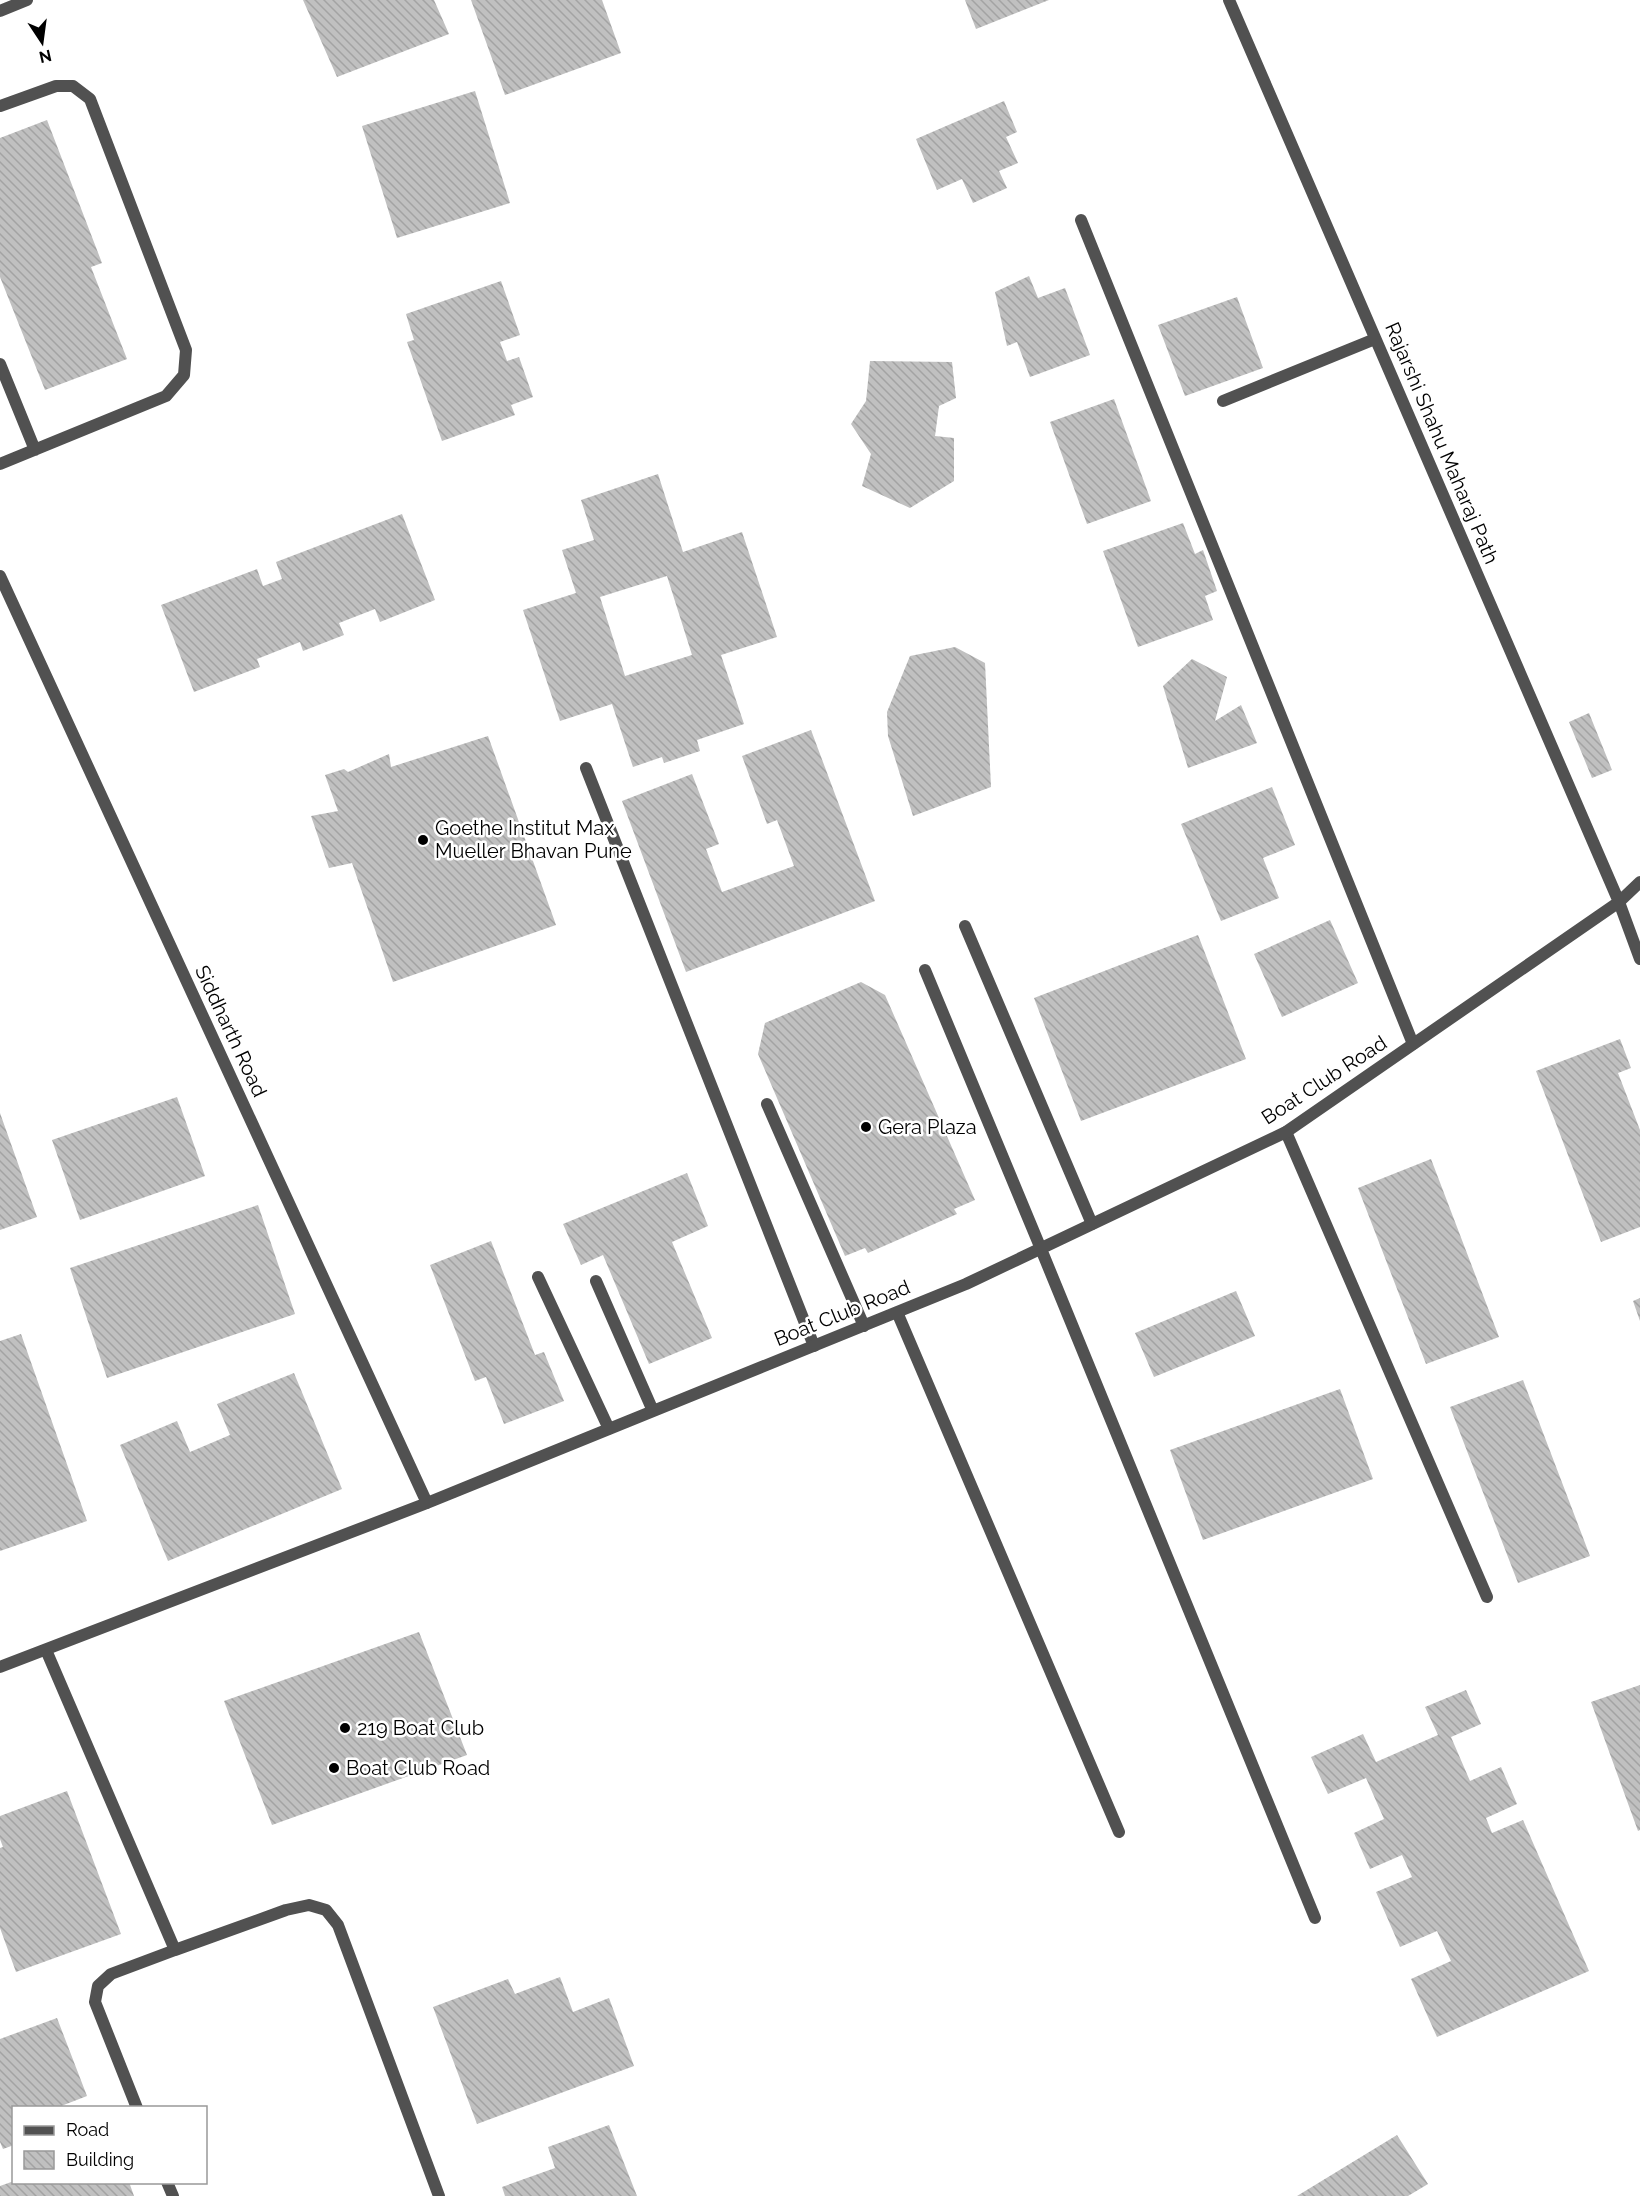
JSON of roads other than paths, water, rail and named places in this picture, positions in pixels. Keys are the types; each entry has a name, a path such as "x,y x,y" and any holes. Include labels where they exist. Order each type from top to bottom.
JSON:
{"street":[{"path":"0,11 27,0"},
{"name":"Rajarshi Shahu Maharaj Path","path":"1229,0 1619,902 1640,959"},
{"path":"0,106 56,86 73,86 90,99 186,350 184,375 166,396 0,464"},
{"path":"1081,220 1413,1044"},
{"path":"1223,401 1375,339"},
{"path":"0,364 35,450"},
{"name":"Siddharth Road","path":"0,576 427,1503"},
{"path":"586,768 814,1346"},
{"name":"Boat Club Road","path":"0,1667 427,1503 966,1284 1286,1132 1619,902 1640,882"},
{"path":"965,926 1092,1224"},
{"path":"925,970 1315,1918"},
{"path":"767,1104 864,1326"},
{"path":"1286,1132 1486,1597"},
{"path":"538,1277 609,1429"},
{"path":"597,1281 653,1411"},
{"path":"897,1312 1119,1832"},
{"path":"46,1650 175,1950"},
{"path":"136,2106 95,2002 98,1986 111,1974 286,1910 309,1905 326,1910 338,1924 439,2196"}],"place":[{"name":"Goethe Institut Max Mueller Bhavan Pune","path":"423,840"},
{"name":"Gera Plaza","path":"866,1127"},
{"name":"219 Boat Club","path":"345,1728"},
{"name":"Boat Club Road","path":"334,1768"}]}
